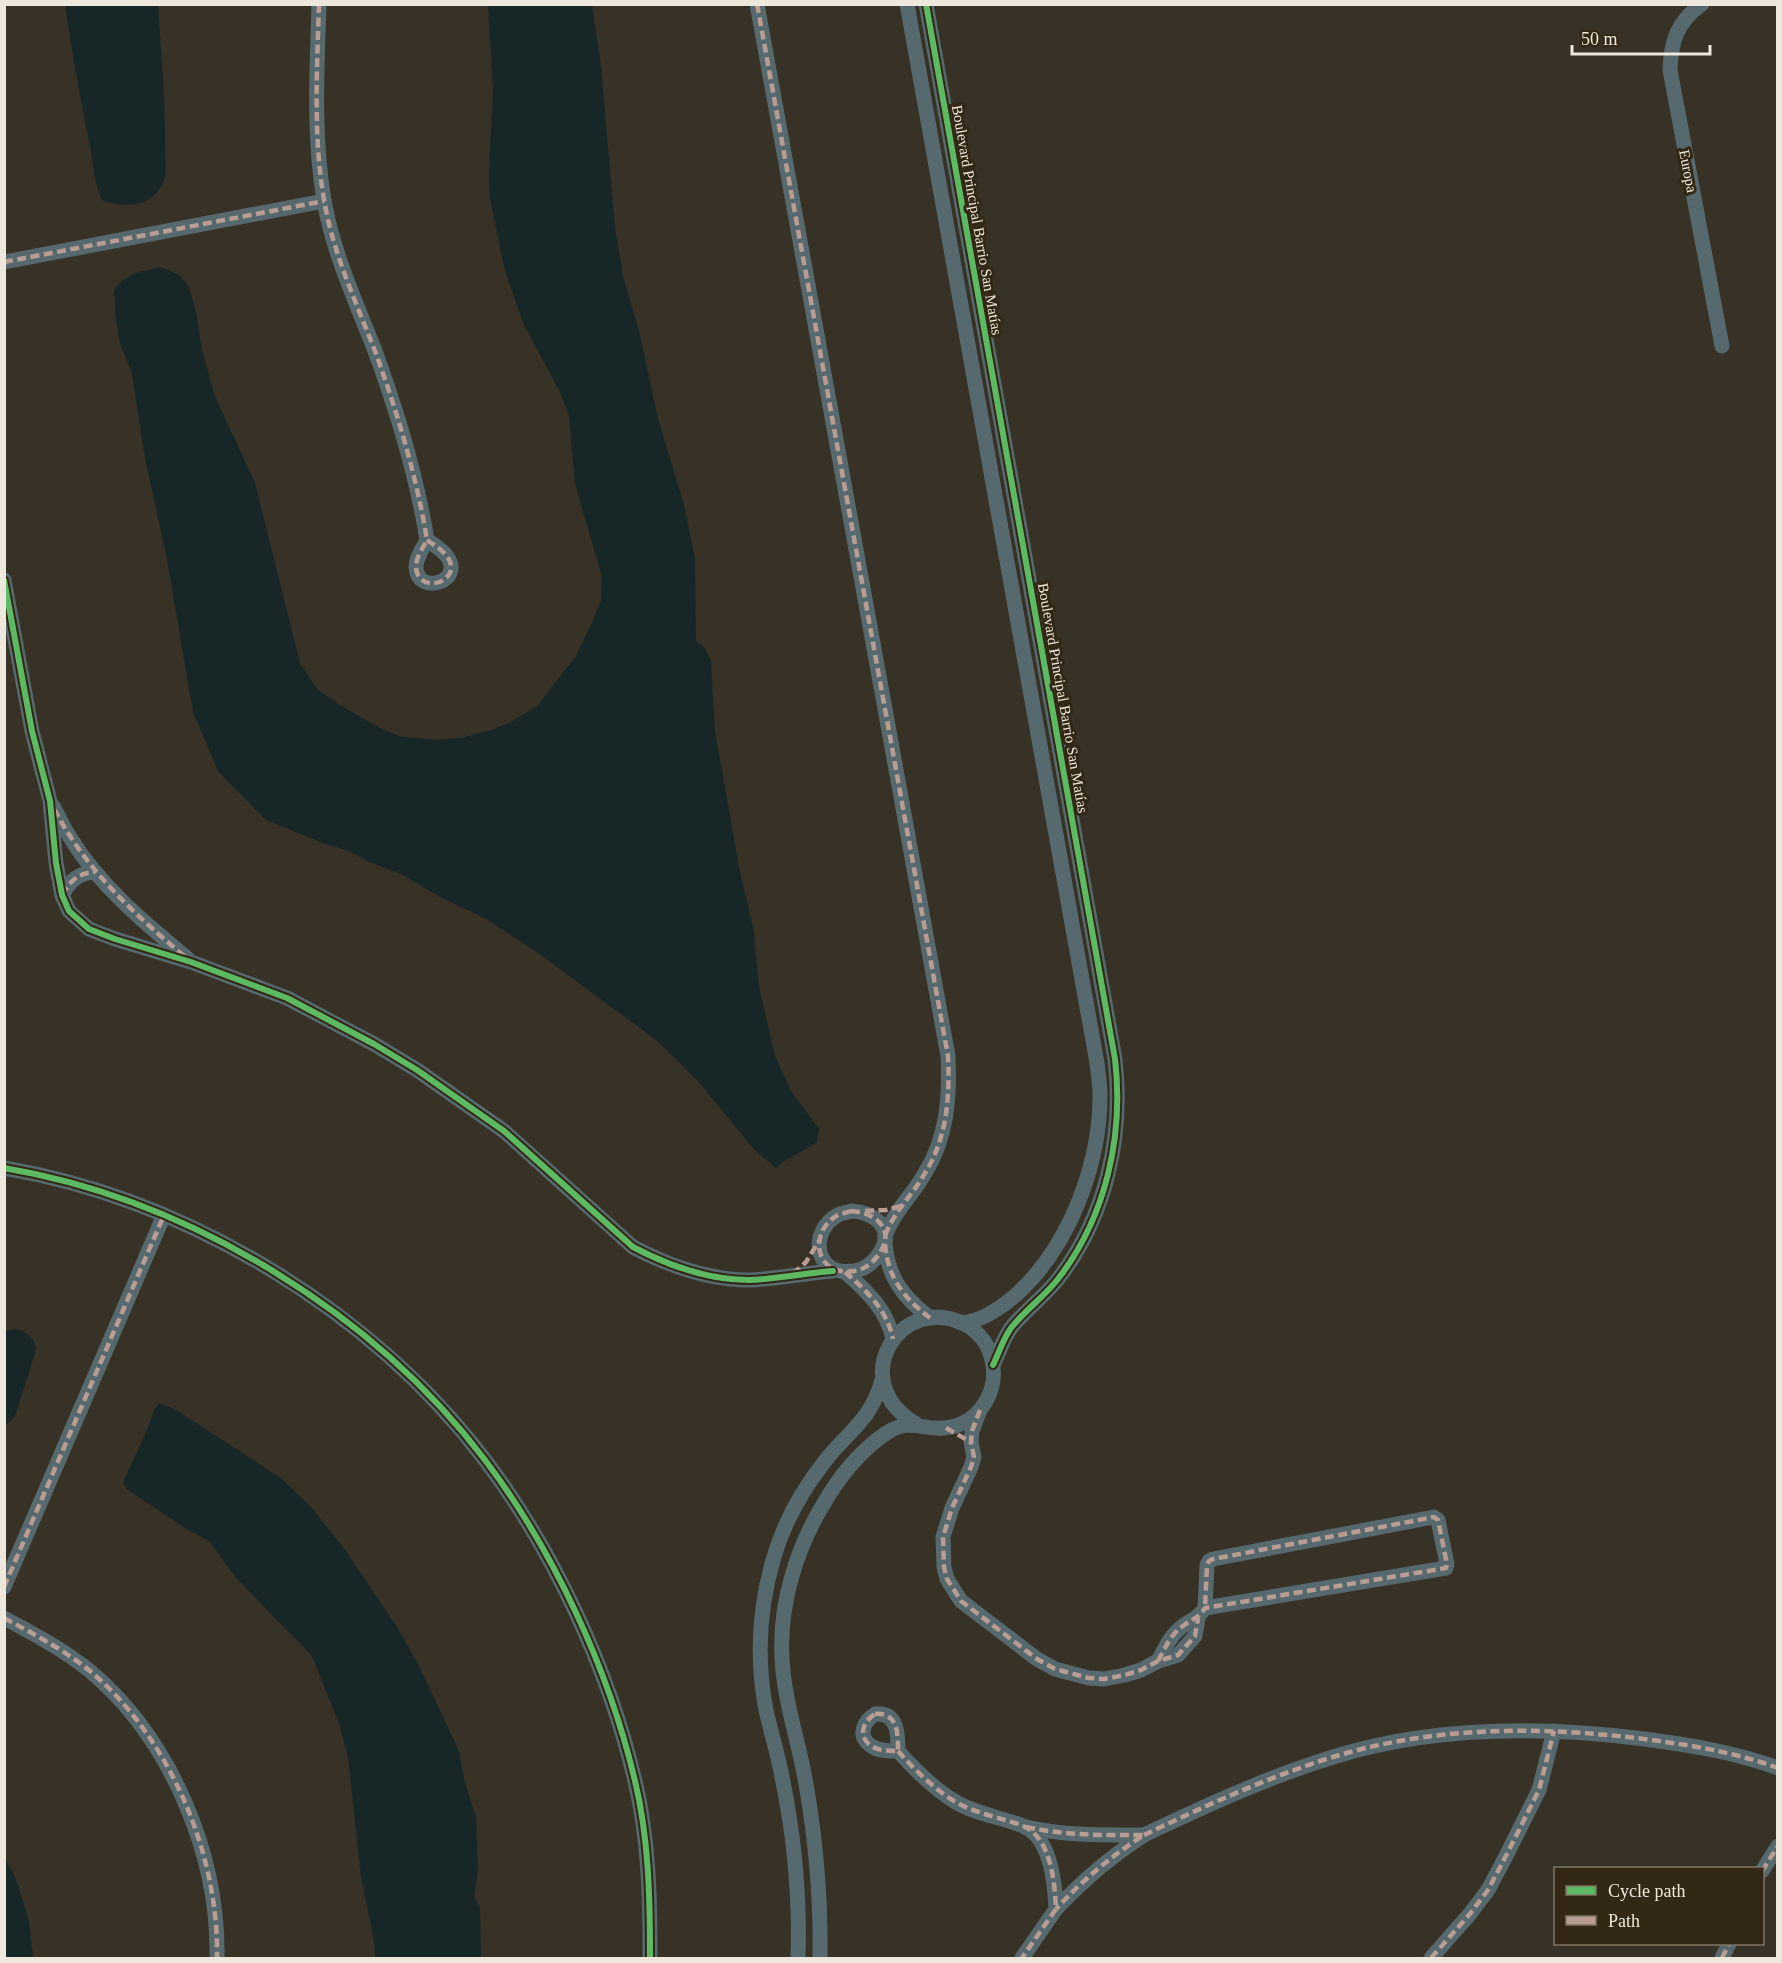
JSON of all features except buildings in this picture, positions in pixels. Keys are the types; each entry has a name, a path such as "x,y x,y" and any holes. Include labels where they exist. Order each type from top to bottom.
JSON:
{"street":[{"path":"319,4 318,140 324,201 348,286 375,352 390,399 423,512 427,540"},
{"path":"4,580 32,731 50,801 56,863 62,895 69,911 89,929 191,962 287,998 417,1070 504,1131 633,1247 657,1260 683,1270 716,1277 748,1280 858,1270 871,1264 885,1240 889,1223 925,1174 937,1150 948,1102 948,1056 757,4"},
{"name":"Boulevard Principal Barrio San Matías","path":"907,4 1097,1063 1100,1094 1095,1146 1081,1193 1067,1228 1035,1275 1021,1291 988,1315 964,1323"},
{"name":"Boulevard Principal Barrio San Matías","path":"926,4 1118,1085 1116,1139 1109,1172 1088,1228 1077,1251 1045,1295 1011,1327 993,1365"},
{"name":"Europa","path":"1702,4 1678,28 1671,49 1670,70 1722,346"},
{"path":"4,262 324,201"},
{"path":"50,801 70,839 95,872 126,904 191,962"},
{"path":"62,895 70,882 81,873 95,872"},
{"path":"4,1168 107,1194 164,1215 213,1238 290,1282 373,1342 448,1416 485,1460 521,1514 555,1572 581,1626 615,1710 636,1781 645,1838 649,1882 650,1959"},
{"path":"791,1276 806,1262 827,1224 838,1215 886,1210 901,1206"},
{"path":"862,1212 870,1214 880,1222 885,1240 887,1262 892,1275 903,1293 930,1318"},
{"path":"4,1587 164,1215"},
{"path":"821,1236 819,1251 824,1262 862,1287 874,1300 890,1327 893,1340"},
{"path":"798,1959 789,1816 782,1775 766,1710 761,1673 760,1636 764,1597 775,1554 794,1508 826,1460 868,1413 877,1399 886,1352 903,1329 930,1318 947,1318 964,1323 975,1330 984,1341 993,1365 992,1389 987,1401 970,1419 946,1428 931,1428 916,1424 904,1417 886,1394 882,1380"},
{"path":"980,1410 972,1431 971,1442 974,1457 952,1508 943,1537 942,1555 945,1573 962,1601 1037,1659 1071,1675 1104,1679 1141,1670 1158,1661 1169,1639 1202,1613 1443,1569 1448,1564 1438,1520 1434,1517 1214,1559 1207,1565 1202,1613"},
{"path":"820,1959 819,1875 802,1761 785,1686 782,1659 782,1629 787,1596 807,1532 840,1479 860,1456 885,1434 899,1426 916,1424"},
{"path":"946,1428 971,1442"},
{"path":"4,1618 39,1636 90,1672 132,1715 152,1744 189,1810 201,1842 213,1902 217,1959"},
{"path":"1022,1959 1056,1908 1077,1886 1106,1860 1144,1835 1237,1794 1334,1757 1432,1737 1497,1731 1554,1731 1590,1732 1696,1745 1778,1768"},
{"path":"1431,1959 1488,1890 1539,1790 1554,1731"},
{"path":"898,1751 926,1780 955,1802 990,1816 1059,1834 1144,1835"},
{"path":"1026,1827 1042,1843 1052,1867 1056,1908"},
{"path":"1764,1869 1778,1846"},
{"path":"1722,1959 1729,1945"}],"shaded area":[{"path":"65,5 158,5 166,170 160,189 146,201 129,205 111,203 102,200 99,193 76,76"},
{"path":"488,5 592,5 601,66 615,227 623,276 640,335 658,419 684,505 695,558 696,641 705,648 711,661 715,731 739,867 754,932 759,987 775,1056 791,1091 819,1129 817,1142 776,1168 754,1149 697,1080 656,1040 538,953 486,919 438,896 403,875 367,861 347,850 325,844 266,820 218,771 193,712 167,559 145,458 132,374 120,343 116,321 114,291 121,281 135,273 160,267 178,274 188,285 214,394 255,483 300,663 317,689 378,727 399,736 435,740 461,738 511,722 537,706 576,656 592,623 601,600 602,577 575,484 569,416 560,392 524,325 505,271 490,199 489,169 493,91"},
{"path":"17,1329 30,1336 36,1350 15,1416 4,1424 5,1331"},
{"path":"159,1403 178,1411 282,1479 311,1507 346,1551 397,1627 419,1666 459,1751 465,1783 476,1817 478,1871 474,1896 480,1908 481,1958 375,1958 374,1941 361,1877 348,1757 340,1726 312,1656 236,1578 209,1541 188,1530 127,1489 123,1482"},
{"path":"4,1857 16,1879 29,1921 33,1958 5,1958"}],"marked path":[{"path":"319,4 318,152 328,220 339,258 391,397 412,469 427,540"},
{"path":"757,4 948,1056 946,1117 938,1146 925,1173 893,1219 885,1236"},
{"path":"4,262 324,201"},
{"path":"427,540 444,553 451,564 450,572 439,582 431,583 418,576 417,560 427,540"},
{"path":"54,809 67,832 96,871 146,923 184,956"},
{"path":"62,895 76,878 95,872"},
{"path":"865,1211 886,1210 901,1206"},
{"path":"851,1211 866,1214 879,1222 883,1227 885,1241 877,1257 867,1266 854,1271 840,1271 830,1267 823,1260 820,1241 822,1231 829,1222 839,1214 851,1211"},
{"path":"4,1587 164,1215"},
{"path":"793,1274 806,1262 819,1241"},
{"path":"885,1244 893,1277 898,1286 930,1318"},
{"path":"845,1272 881,1310 893,1339"},
{"path":"980,1410 972,1431 971,1442 974,1457 952,1508 943,1537 944,1567 947,1579 961,1601 1037,1659 1055,1669 1089,1678 1104,1679 1125,1675 1178,1655 1195,1636 1198,1618"},
{"path":"946,1428 971,1442"},
{"path":"1158,1661 1175,1633 1205,1608 1446,1568 1438,1520 1434,1517 1213,1559 1207,1565 1205,1608"},
{"path":"4,1618 38,1636 90,1671 119,1698 144,1729 166,1764 199,1839 209,1879 215,1919 217,1958"},
{"path":"875,1714 883,1714 892,1720 897,1731 898,1751 876,1748 866,1741 863,1733 865,1724 875,1714"},
{"path":"1144,1835 1237,1793 1333,1757 1409,1739 1448,1734 1527,1731 1605,1735 1661,1741 1712,1750 1778,1768"},
{"path":"1431,1958 1488,1890 1539,1790 1554,1731"},
{"path":"898,1751 924,1778 954,1801 1023,1826 1040,1840 1050,1862 1056,1909 1022,1958"},
{"path":"1026,1827 1099,1835 1144,1835 1098,1869 1056,1909"},
{"path":"1764,1868 1778,1846"},
{"path":"1722,1958 1728,1945"}],"cycle path":[{"path":"926,4 1115,1059 1117,1088 1114,1146 1100,1202 1088,1229 1075,1255 1058,1279 1011,1328 993,1365"},
{"path":"4,580 32,731 50,801 56,863 62,895 69,911 89,929 191,962 287,998 374,1044 417,1070 504,1131 633,1247 647,1254 674,1266 718,1278 749,1280 833,1271"},
{"path":"4,1168 73,1183 141,1206 208,1235 272,1270 332,1311 388,1356 440,1406 485,1460 510,1495 556,1572 594,1655 624,1739 640,1803 646,1847 650,1958"}]}
